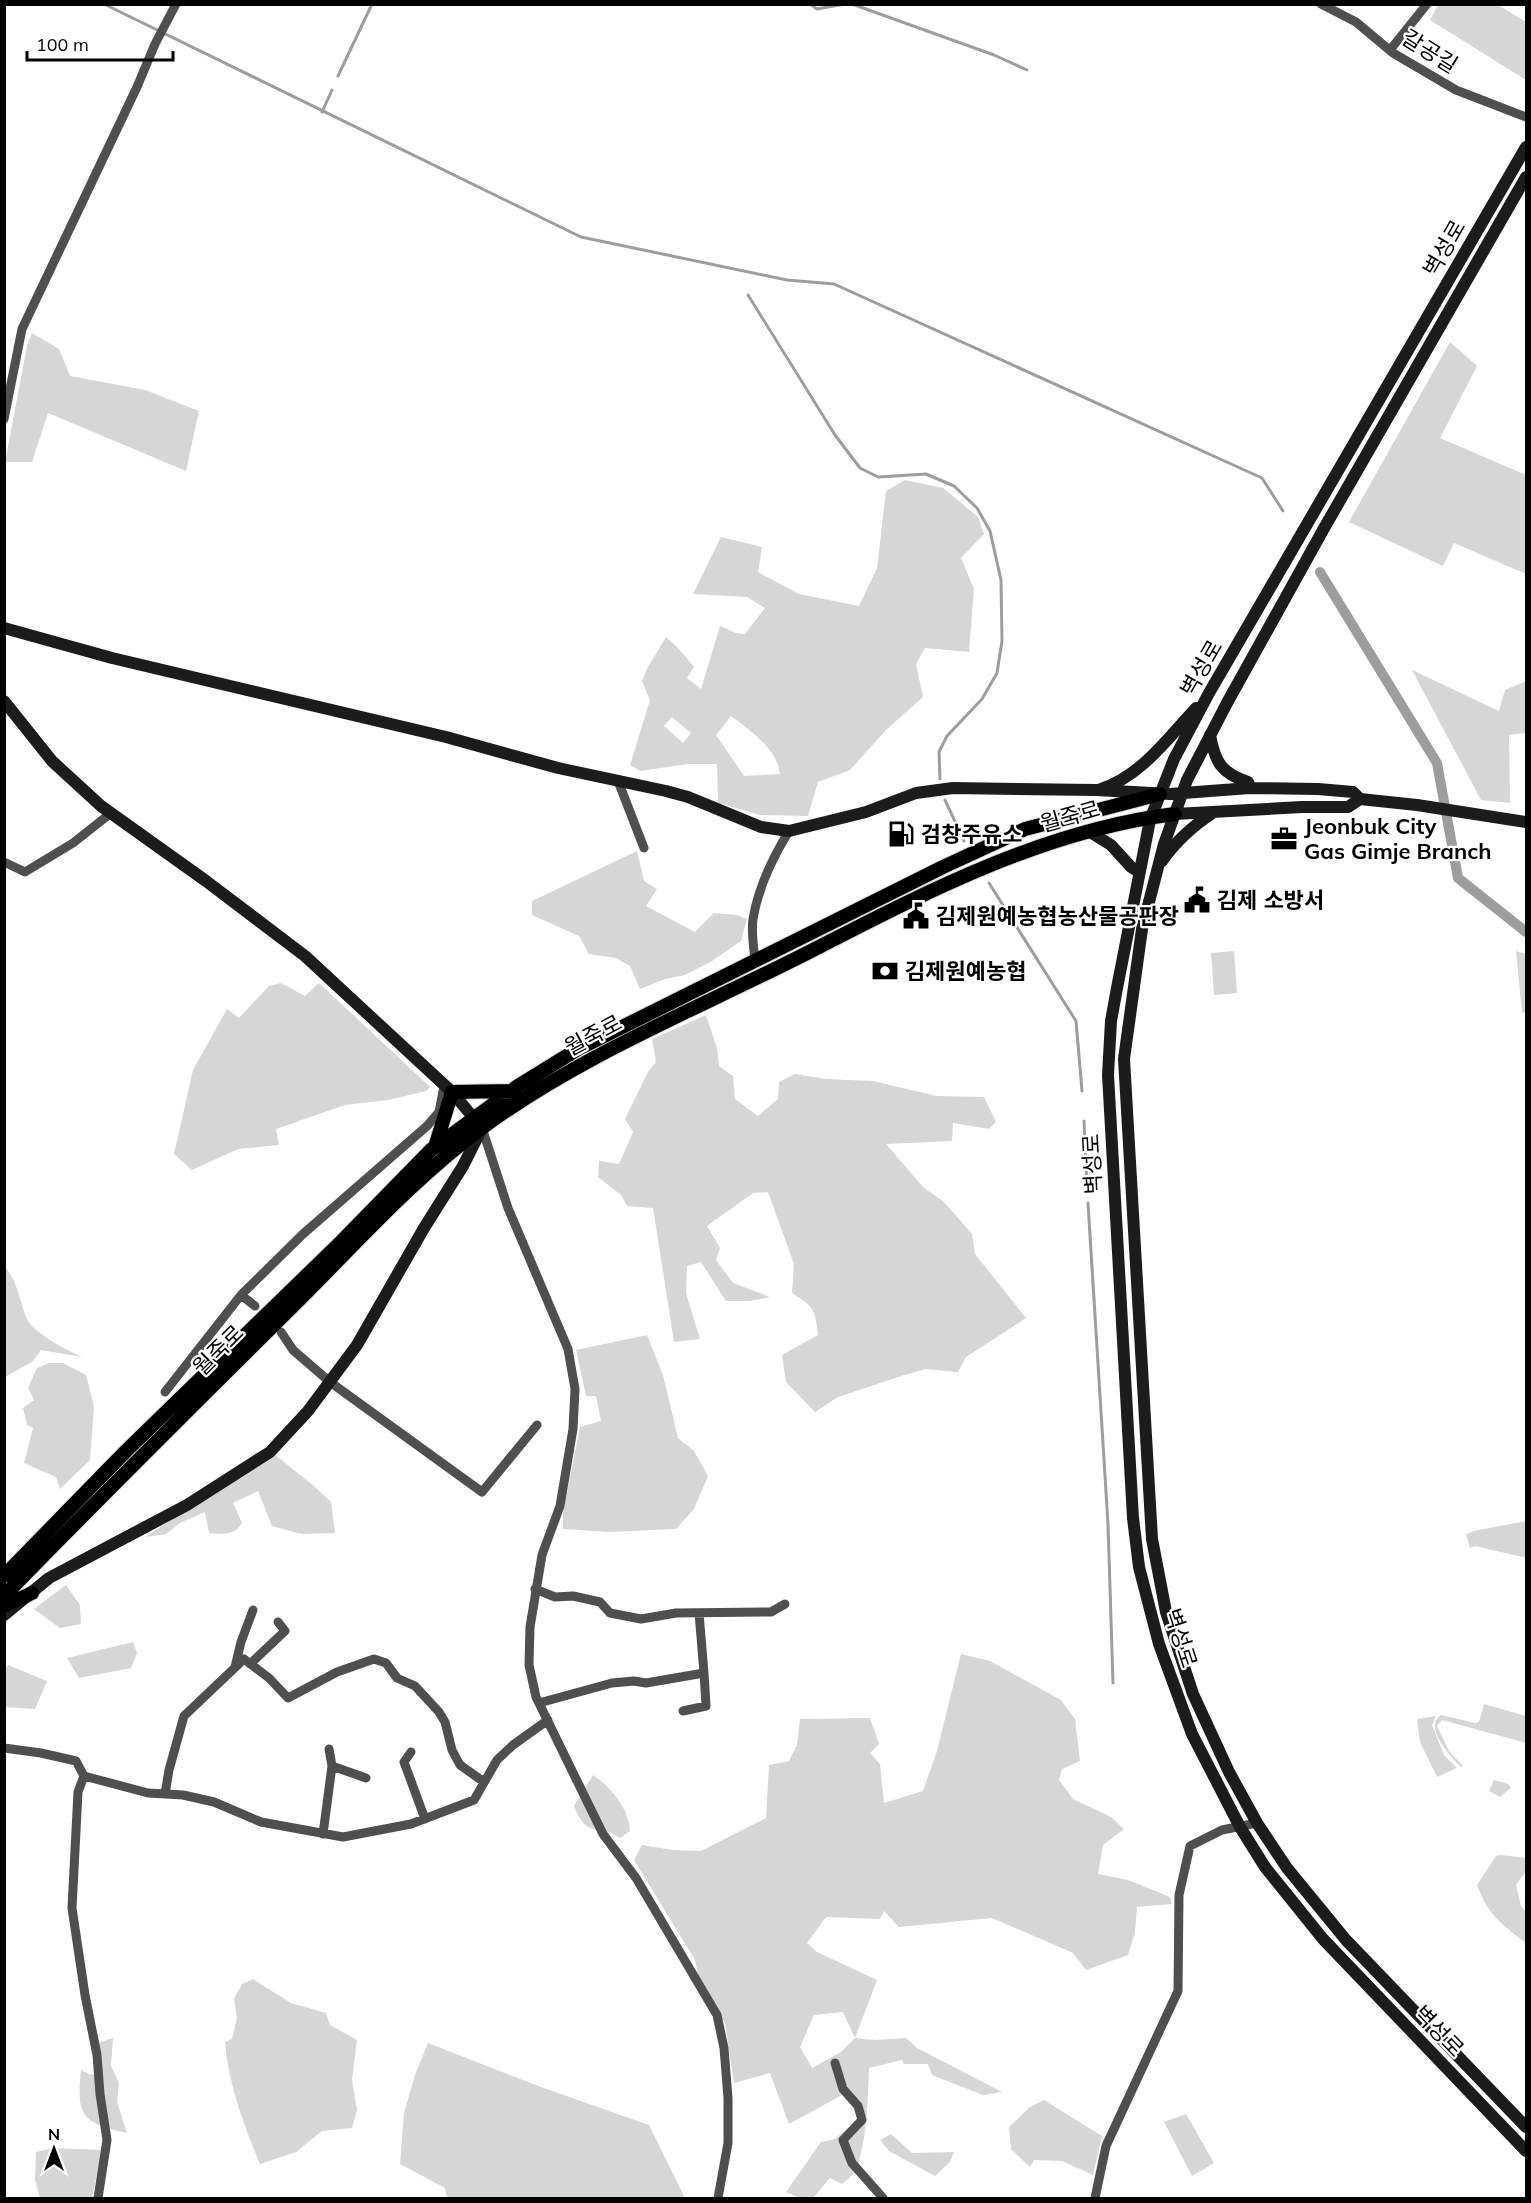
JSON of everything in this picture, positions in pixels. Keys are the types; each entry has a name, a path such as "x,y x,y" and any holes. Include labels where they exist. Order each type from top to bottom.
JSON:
{"main road":[{"name":"벽성로","path":"1527,147 1209,693 1174,759 1151,817 1139,872 1111,1021 1108,1075 1133,1518 1139,1567 1159,1644 1192,1734 1240,1827 1265,1867 1323,1939 1527,2151"},
{"name":"벽성로","path":"1527,177 1323,530 1210,735 1182,793 1159,864 1142,929 1124,1059 1152,1539 1166,1612 1193,1694 1229,1772 1257,1823 1287,1868 1346,1940 1527,2127"},
{"path":"4,628 112,658 446,737 558,768 677,794 761,827 789,831 859,814 932,789 1096,790 1160,794"},
{"path":"1096,790 1117,783 1131,775 1209,693"},
{"path":"4,701 51,760 111,813 305,956 448,1089 478,1123 463,1167 424,1228 357,1345 308,1411 270,1452 187,1505 49,1578 4,1616"},
{"path":"1210,735 1218,763 1233,777 1248,782 1250,788"},
{"name":"월죽로","path":"4,1596 478,1123 512,1091 578,1049 1025,829 1160,794 1250,788 1318,789 1353,792 1360,799 1527,822"},
{"name":"월죽로","path":"4,1576 126,1451 435,1147 591,1059 776,969 926,892 1023,851 1151,817 1348,807 1360,799"},
{"path":"1159,864 1197,823 1215,812"},
{"path":"1090,832 1111,845 1131,867 1139,872"},
{"path":"448,1089 512,1091"},
{"path":"435,1147 448,1089"},
{"path":"4,1606 32,1593"}],"street":[{"path":"4,419 22,329 137,87 155,44 176,4"},
{"name":"갈공길","path":"1321,4 1356,22 1390,50 1456,90 1527,117"},
{"path":"1390,50 1427,4"},
{"path":"618,781 644,848"},
{"path":"4,862 25,872 73,843 111,813"},
{"path":"755,962 753,921 758,900 775,853 789,831"},
{"path":"165,1392 241,1295 303,1234 427,1126 440,1112 448,1089"},
{"path":"478,1123 508,1208 568,1349 575,1389 573,1429 560,1506 542,1555 530,1627 529,1665 536,1697 603,1834 636,1878 717,2015 724,2048 728,2132 718,2199"},
{"path":"241,1295 255,1306"},
{"path":"281,1332 293,1350 330,1382 482,1492 537,1425"},
{"path":"535,1589 555,1597 573,1596 600,1602 610,1613 641,1619 676,1613 771,1612 785,1604"},
{"path":"234,1669 253,1610"},
{"path":"683,1711 706,1706 699,1613"},
{"path":"250,1664 285,1631 278,1622"},
{"path":"165,1794 184,1716 244,1659 288,1698 346,1668 374,1659 386,1663 397,1678 415,1686 439,1712 446,1722 452,1750 460,1765 484,1782"},
{"path":"539,1703 612,1683 634,1681 646,1683 704,1673"},
{"path":"4,1748 76,1761 84,1776 148,1793 183,1795 214,1802 261,1822 343,1837 425,1819 474,1800 497,1760 513,1745 548,1720"},
{"path":"323,1834 332,1766 329,1749"},
{"path":"411,1752 404,1762 425,1819"},
{"path":"332,1766 366,1778"},
{"path":"84,1776 78,1792 72,1908 97,2055 107,2140 98,2199"},
{"path":"1095,2199 1106,2146 1178,1991 1179,1895 1190,1846 1222,1830 1257,1823"},
{"path":"835,2063 843,2089 858,2106 862,2120 843,2140 852,2163 883,2199"}],"shaded area":[{"path":"1438,5 1498,5 1526,22 1526,80 1430,20"},
{"path":"32,333 59,349 70,376 145,390 199,411 186,471 48,413 32,462 5,462 27,346"},
{"path":"1450,342 1477,366 1440,438 1526,475 1526,574 1454,543 1443,566 1349,522"},
{"path":"905,480 943,488 978,517 984,534 961,558 974,589 969,652 925,648 916,664 923,697 886,730 850,770 818,782 808,816 760,815 718,803 717,764 688,764 640,771 630,765 650,700 642,681 666,637 694,667 687,678 701,689 720,626 745,634 765,608 747,597 693,594 721,537 762,547 758,572 799,594 859,606 877,568 886,491","holes":["731,716 768,748 774,756 780,774 744,776 716,735","672,717 691,733 683,743 664,726"]},
{"path":"1412,670 1499,711 1505,690 1526,681 1526,733 1509,735 1510,803 1481,800"},
{"path":"637,851 644,881 657,889 646,906 695,932 714,913 737,915 747,919 741,941 712,961 685,975 665,979 640,989 630,966 616,958 589,954 579,936 532,915 532,901"},
{"path":"1234,951 1237,993 1214,995 1211,953"},
{"path":"1516,951 1526,954 1526,1012 1522,1013"},
{"path":"281,983 305,996 319,983 430,1087 426,1091 388,1100 345,1105 276,1129 279,1145 238,1149 192,1170 174,1154 193,1070 227,1009 239,1018 269,986"},
{"path":"706,1015 717,1048 719,1066 733,1076 735,1099 758,1116 778,1099 779,1082 795,1074 826,1079 873,1081 937,1096 984,1097 996,1122 989,1129 953,1123 952,1141 886,1144 923,1187 944,1202 972,1234 975,1254 1026,1318 966,1357 958,1372 925,1369 838,1397 815,1412 786,1382 782,1355 818,1335 816,1319 809,1306 792,1293 794,1264 768,1192 753,1193 707,1226 720,1248 716,1260 733,1283 770,1297 750,1301 726,1301 701,1262 687,1266 686,1293 700,1339 674,1342 653,1208 627,1206 621,1195 598,1177 599,1161 619,1164 633,1132 625,1119 648,1072 656,1062 652,1039"},
{"path":"4,1266 15,1284 26,1317 35,1329 82,1357 41,1350 32,1362 5,1377"},
{"path":"647,1335 663,1375 678,1438 694,1451 708,1476 694,1509 676,1529 609,1532 563,1529 563,1513 580,1427 601,1421 596,1396 586,1396 576,1350"},
{"path":"49,1363 63,1363 86,1375 94,1406 90,1460 60,1489 56,1477 24,1463 33,1428 27,1425 23,1408 34,1400 28,1388 37,1368"},
{"path":"274,1454 331,1502 335,1533 301,1534 272,1526 258,1491 233,1503 242,1523 232,1532 209,1533 205,1512 180,1523 166,1534 145,1537"},
{"path":"1526,1521 1526,1558 1475,1546 1470,1548 1466,1534"},
{"path":"66,1585 80,1605 81,1624 60,1628 34,1609"},
{"path":"133,1642 137,1653 131,1668 79,1678 67,1658"},
{"path":"961,1654 990,1661 1061,1700 1075,1719 1080,1761 1062,1769 1059,1780 1073,1799 1111,1817 1124,1829 1103,1845 1098,1874 1128,1880 1170,1897 1172,1904 1137,1907 1135,1933 1128,1955 1086,1970 1073,1953 992,1918 899,1927 884,1911 880,1919 826,1917 807,1943 817,1952 877,1980 855,2038 875,2040 906,2038 917,2048 1002,2092 983,2095 932,2075 928,2064 904,2064 902,2060 869,2068 864,2138 858,2165 853,2174 842,2184 830,2178 813,2198 800,2198 786,2192 821,2142 835,2139 858,2120 853,2105 842,2095 789,2124 770,2073 734,2083 725,2023 701,1988 695,1960 634,1860 642,1845 673,1850 701,1851 766,1818 769,1765 789,1761 797,1745 800,1719 870,1718 879,1744 870,1753 880,1764 884,1803 923,1791 937,1751","holes":["843,2012 855,2038 841,2052 812,2068 800,2047 814,2015"]},
{"path":"8,1665 47,1681 35,1709 5,1707 5,1672"},
{"path":"1484,1704 1526,1716 1526,1743 1442,1720 1437,1726 1449,1751 1463,1766 1461,1767 1440,1741 1435,1727 1436,1720 1441,1715 1479,1722"},
{"path":"1436,1716 1432,1725 1444,1755 1457,1768 1437,1777 1420,1742 1417,1719"},
{"path":"593,1775 612,1792 623,1807 630,1831 620,1838 584,1824 574,1806"},
{"path":"1494,1780 1508,1784 1511,1788 1500,1797 1489,1791"},
{"path":"1496,1856 1526,1858 1526,1871 1516,1885 1521,1906 1526,1912 1526,1943 1496,1918 1477,1885"},
{"path":"253,1979 291,2003 326,2013 330,2025 357,2040 352,2080 357,2110 352,2128 322,2131 296,2152 260,2164 248,2135 229,2073 225,2042 232,2039 237,2018 234,1999 242,1984"},
{"path":"113,2038 111,2066 119,2083 117,2102 127,2133 91,2121 81,2108 81,2070 91,2075 101,2071 98,2043"},
{"path":"428,2043 541,2087 649,2125 685,2198 447,2198 445,2188 400,2164 404,2113 415,2075"},
{"path":"1044,2100 1102,2136 1093,2175 1062,2161 1034,2160 1030,2167 1011,2149 1009,2127 1030,2107"},
{"path":"1186,2114 1214,2163 1192,2176 1164,2122"},
{"path":"891,2134 912,2153 954,2152 950,2162 935,2176 889,2151 880,2140"},
{"path":"52,2148 102,2150 92,2198 40,2198 35,2180 36,2152"}],"waterway":[{"path":"104,4 581,237 787,280 834,284 1262,478 1283,511"},
{"path":"338,76 372,4"},
{"path":"810,4 817,9 845,4"},
{"path":"852,4 994,55 1027,70"},
{"path":"322,112 332,90"},
{"path":"748,295 835,435 860,468 878,477 926,474 954,486 977,508 990,531 1001,580 1002,641 997,673 982,699 947,736 939,752 940,779"},
{"path":"1320,572 1437,763 1458,878 1526,932"},
{"path":"945,800 964,841"},
{"path":"989,883 1076,1021 1082,1091"},
{"path":"1084,1121 1087,1187"},
{"path":"1088,1203 1108,1524 1113,1683"}],"place":[{"name":"검창주유소","path":"901,834"},
{"name":"Jeonbuk City Gas Gimje Branch","path":"1284,839"},
{"name":"김제 소방서","path":"1197,900"},
{"name":"김제원예농협농산물공판장","path":"916,916"},
{"name":"김제원예농협","path":"885,971"}]}
